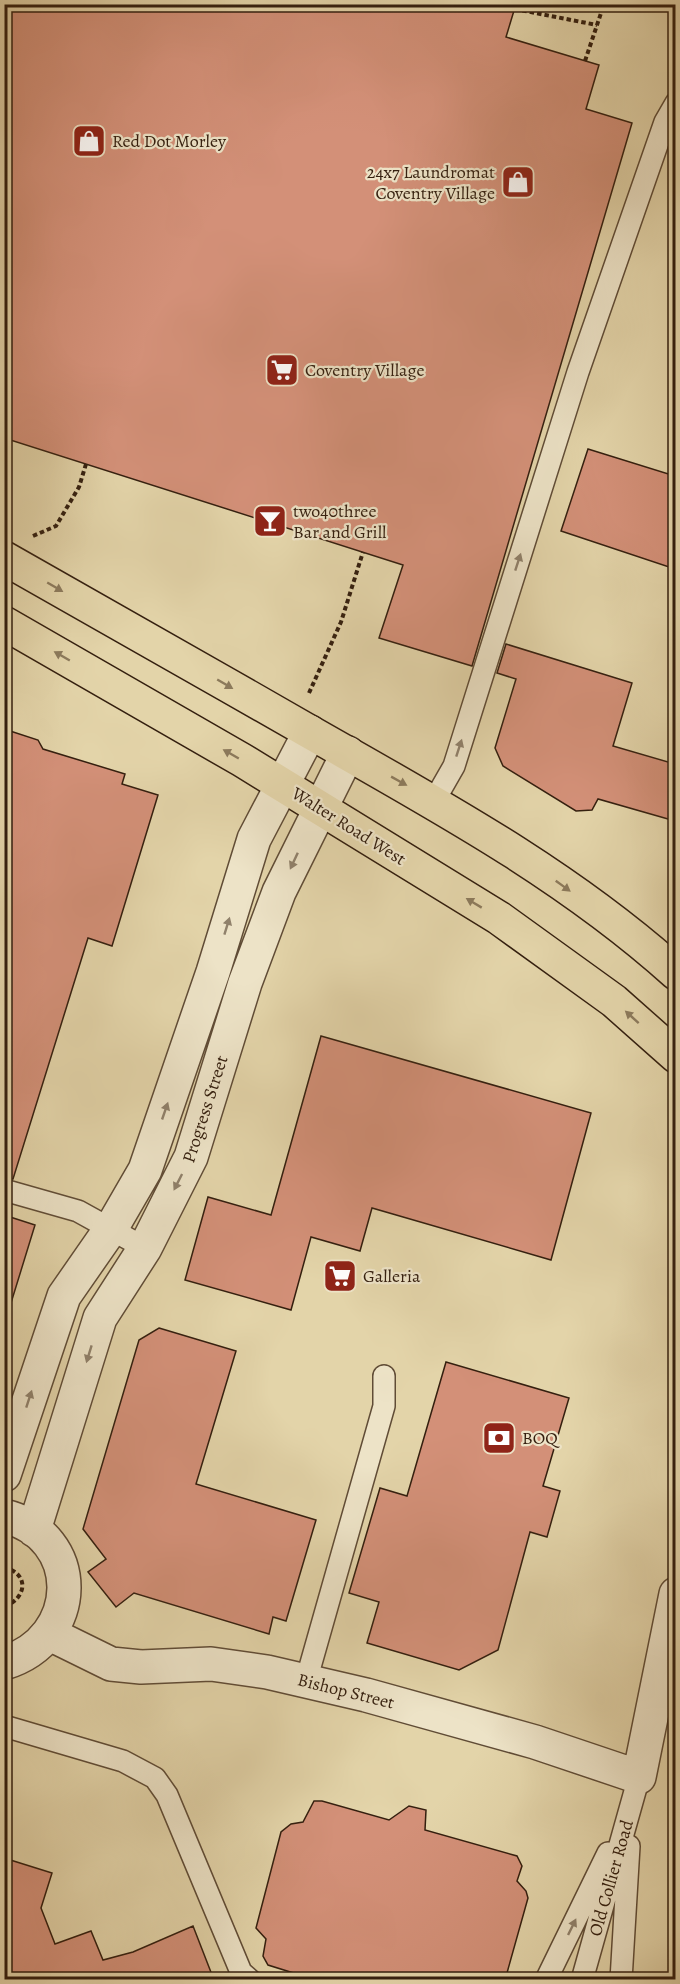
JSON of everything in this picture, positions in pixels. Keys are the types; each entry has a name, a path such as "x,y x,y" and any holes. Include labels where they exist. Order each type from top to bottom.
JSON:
{"main road":[{"path":"4,558 434,801 558,882 638,939 675,973"},
{"name":"Walter Road West","path":"4,623 282,784 499,918 562,961 614,1001 675,1056"}],"street":[{"name":"Progress Street","path":"4,1475 64,1296 112,1227 145,1170 213,972 254,839 310,732"},
{"name":"Progress Street","path":"34,1530 100,1318 145,1248 191,1157 244,983 279,892 348,753"},
{"path":"4,1516 21,1521 48,1543 63,1568 64,1598 59,1616 50,1634 37,1648 20,1658 4,1663"},
{"name":"Old Collier Road","path":"636,1790 675,1594"},
{"name":"Bishop Street","path":"50,1634 111,1664 141,1667 211,1664 306,1681 535,1742 636,1790"},
{"name":"Old Collier Road","path":"636,1790 675,1698"}],"lane":[{"path":"434,801 454,766 578,372 664,122 675,103"},
{"path":"4,1190 78,1211 112,1227 145,1248"},
{"path":"306,1681 384,1406 384,1376"},
{"path":"4,1726 123,1761 156,1778 167,1795 241,1972 250,1980"},
{"path":"546,1980 636,1790"},
{"path":"621,1980 636,1790"},
{"name":"Old Collier Road","path":"582,1980 636,1790"}],"path":[{"path":"585,61 604,4"},
{"path":"514,9 597,25"},
{"path":"30,537 56,526 79,487 86,464"},
{"path":"306,699 340,622 363,552"},
{"path":"4,1567 13,1569 21,1579 23,1590 16,1602 4,1607"}],"building":[{"name":"Coventry Village","path":"4,4 516,4 506,37 599,65 586,109 632,123 472,666 379,638 403,565 4,438"},
{"path":"588,449 675,476 675,569 561,531"},
{"path":"506,644 632,683 613,746 675,764 675,821 598,799 592,810 576,811 503,766 495,748 516,679 497,673"},
{"path":"4,729 38,740 43,749 125,774 122,784 158,795 112,946 88,938 13,1179 4,1178"},
{"path":"321,1036 591,1113 551,1260 372,1208 360,1251 311,1237 291,1310 185,1280 208,1197 271,1215"},
{"path":"4,1215 35,1225 11,1303 4,1302"},
{"path":"159,1328 236,1351 196,1484 316,1520 286,1621 273,1617 269,1634 134,1593 116,1607 88,1572 106,1559 83,1529 139,1340"},
{"path":"446,1362 569,1398 543,1486 560,1491 547,1537 530,1532 498,1650 459,1670 367,1643 379,1602 349,1593 380,1488 407,1496"},
{"path":"314,1801 322,1801 389,1820 409,1806 426,1810 425,1830 517,1856 522,1866 517,1881 526,1891 528,1898 505,1980 316,1980 268,1965 263,1956 266,1939 256,1928 281,1832 291,1824 303,1822"},
{"path":"4,1858 52,1873 41,1908 55,1944 91,1931 103,1960 133,1952 193,1926 214,1980 4,1980"}],"place":[{"name":"Red Dot Morley","path":"89,141"},
{"name":"24x7 Laundromat Coventry Village","path":"518,182"},
{"name":"Coventry Village","path":"282,370"},
{"name":"two40three Bar and Grill","path":"270,521"},
{"name":"Galleria","path":"340,1276"},
{"name":"BOQ","path":"499,1438"}]}
